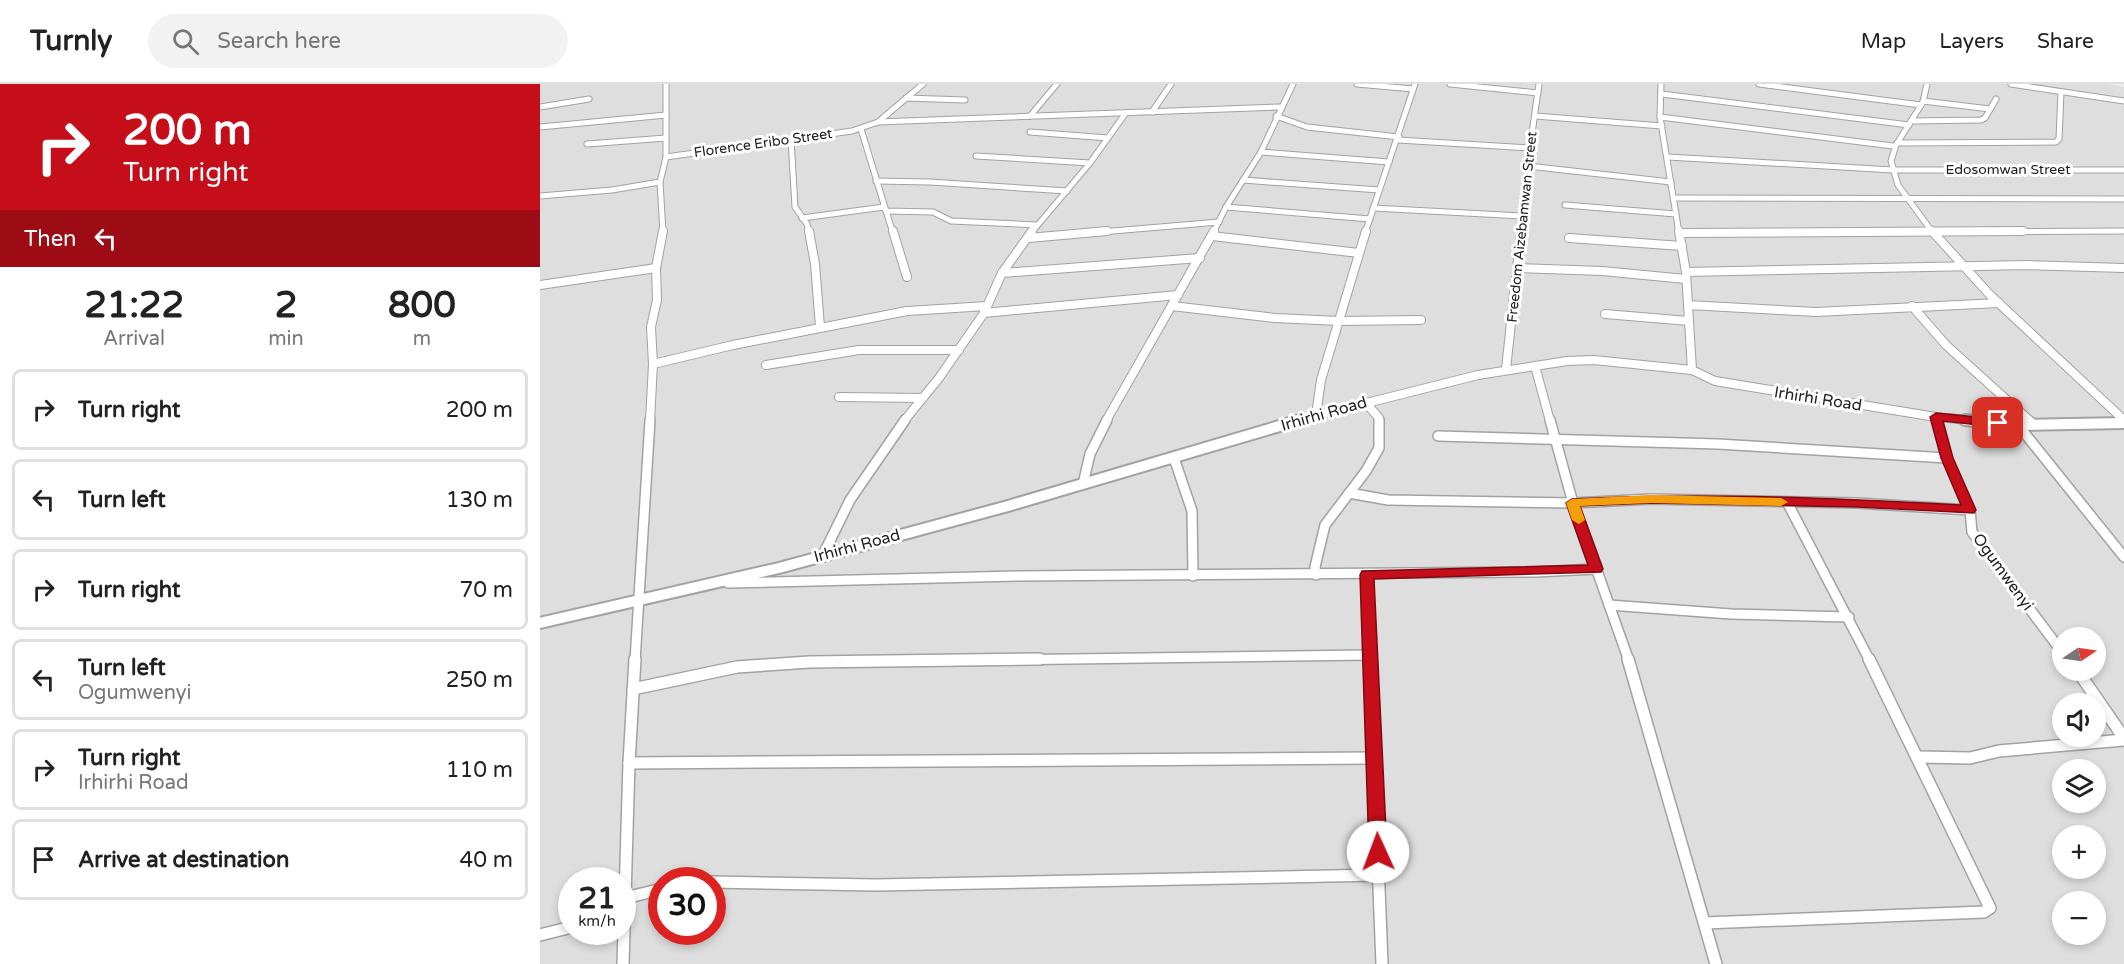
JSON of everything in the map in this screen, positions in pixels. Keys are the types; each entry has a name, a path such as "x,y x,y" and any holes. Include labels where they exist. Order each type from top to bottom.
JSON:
{"street":[{"path":"626,867 629,763 653,364 651,327 657,300 656,268 663,232 660,182 666,157 666,84"},
{"path":"909,84 923,84"},
{"path":"878,123 923,84"},
{"path":"1030,116 1057,84"},
{"path":"1152,112 1171,84"},
{"path":"1083,484 1090,454 1114,405 1200,258 1226,207 1261,152 1280,107 1293,84"},
{"path":"1316,415 1321,380 1373,208 1414,87 1357,84"},
{"path":"1450,84 1538,93"},
{"name":"Freedom Aizebamwan Street","path":"1506,369 1519,268 1529,148 1539,84"},
{"path":"1661,84 1660,117 1686,275 1692,370"},
{"path":"1759,84 1990,109"},
{"path":"1927,84 1922,103 1895,145 1890,164 1905,198 1962,266 2031,336 2124,421"},
{"path":"2011,84 2124,101"},
{"path":"1660,117 1895,145 2056,142 2059,139 2061,92"},
{"path":"1662,94 1910,123 1981,120 1996,99"},
{"path":"906,98 965,100"},
{"path":"540,107 589,99"},
{"path":"878,123 1280,107"},
{"path":"824,555 850,500 895,432 923,398 986,309 1002,273 1037,225 1090,163 1125,114"},
{"path":"540,128 666,115"},
{"path":"1276,116 1307,127 1398,138 1529,148"},
{"path":"1535,116 1662,126"},
{"name":"Florence Eribo Street","path":"666,157 861,129 878,123"},
{"path":"861,129 907,277"},
{"path":"1030,132 1108,138"},
{"path":"588,144 666,138"},
{"path":"791,140 795,207 797,214 807,224 817,276 820,327"},
{"path":"1261,152 1389,162"},
{"path":"976,156 1090,163"},
{"name":"Edosomwan Street","path":"1668,157 1893,170 2124,171"},
{"path":"1528,166 1671,182"},
{"path":"1243,180 1379,190"},
{"path":"876,181 930,182 1067,191"},
{"path":"540,196 612,190 660,182"},
{"path":"1674,198 2124,199"},
{"path":"1565,205 1677,214"},
{"path":"1226,207 1370,219"},
{"path":"1373,208 1522,216"},
{"path":"802,218 885,209 933,212 951,221 1037,225"},
{"path":"1029,238 1219,222"},
{"path":"1680,233 1931,230 2124,231"},
{"path":"1212,236 1359,253"},
{"path":"1569,238 1682,246"},
{"path":"1002,273 1200,258"},
{"path":"1519,268 1686,275 1962,266 2124,268"},
{"path":"540,285 656,268"},
{"path":"653,364 820,327 907,311 986,309 1178,295"},
{"path":"1688,305 1816,312 1999,303"},
{"path":"1172,306 1275,318 1339,321 1421,320"},
{"path":"1912,306 1946,345 2034,425"},
{"path":"1605,314 1689,321"},
{"path":"766,365 859,350 958,350"},
{"name":"Irhirhi Road","path":"540,623 716,583 824,555 1083,484 1316,415 1506,369 1594,360 1692,370 1715,381 1936,417 2018,425 2124,421"},
{"path":"1535,366 1572,503 1634,675 1716,964"},
{"path":"839,397 923,398"},
{"path":"1316,575 1315,567 1325,525 1349,494 1379,448 1379,418 1365,402"},
{"name":"Ogumwenyi","path":"1936,417 1947,458 1970,510 1972,531 2052,639"},
{"path":"2018,425 2124,557"},
{"path":"1438,436 1718,444 1947,458"},
{"path":"1174,458 1192,511 1193,576"},
{"path":"1349,494 1388,500 1572,503 1652,499 1857,503 1970,510"},
{"path":"1705,923 1984,912 1990,908 1849,617 1786,502"},
{"path":"716,583 1017,576 1367,575 1596,569"},
{"path":"1367,575 1382,964"},
{"path":"1609,605 1731,614 1849,617"},
{"path":"633,689 737,667 809,662 1370,656"},
{"path":"1918,757 1970,758 1999,751 2124,739 2084,681"},
{"path":"629,763 1374,758"},
{"path":"726,882 876,885 1378,875"},
{"path":"540,935 558,930"},
{"path":"623,945 623,964"}],"shaded area":[{"path":"540,84 2107,84 2124,87 2124,964 540,964"}],"slow traffic":[{"path":"1579,520 1572,503 1652,499 1781,502"}],"route":[{"path":"1378,852 1367,575 1596,569 1572,503 1652,499 1857,503 1970,510 1947,458 1936,417 1998,423"}]}
